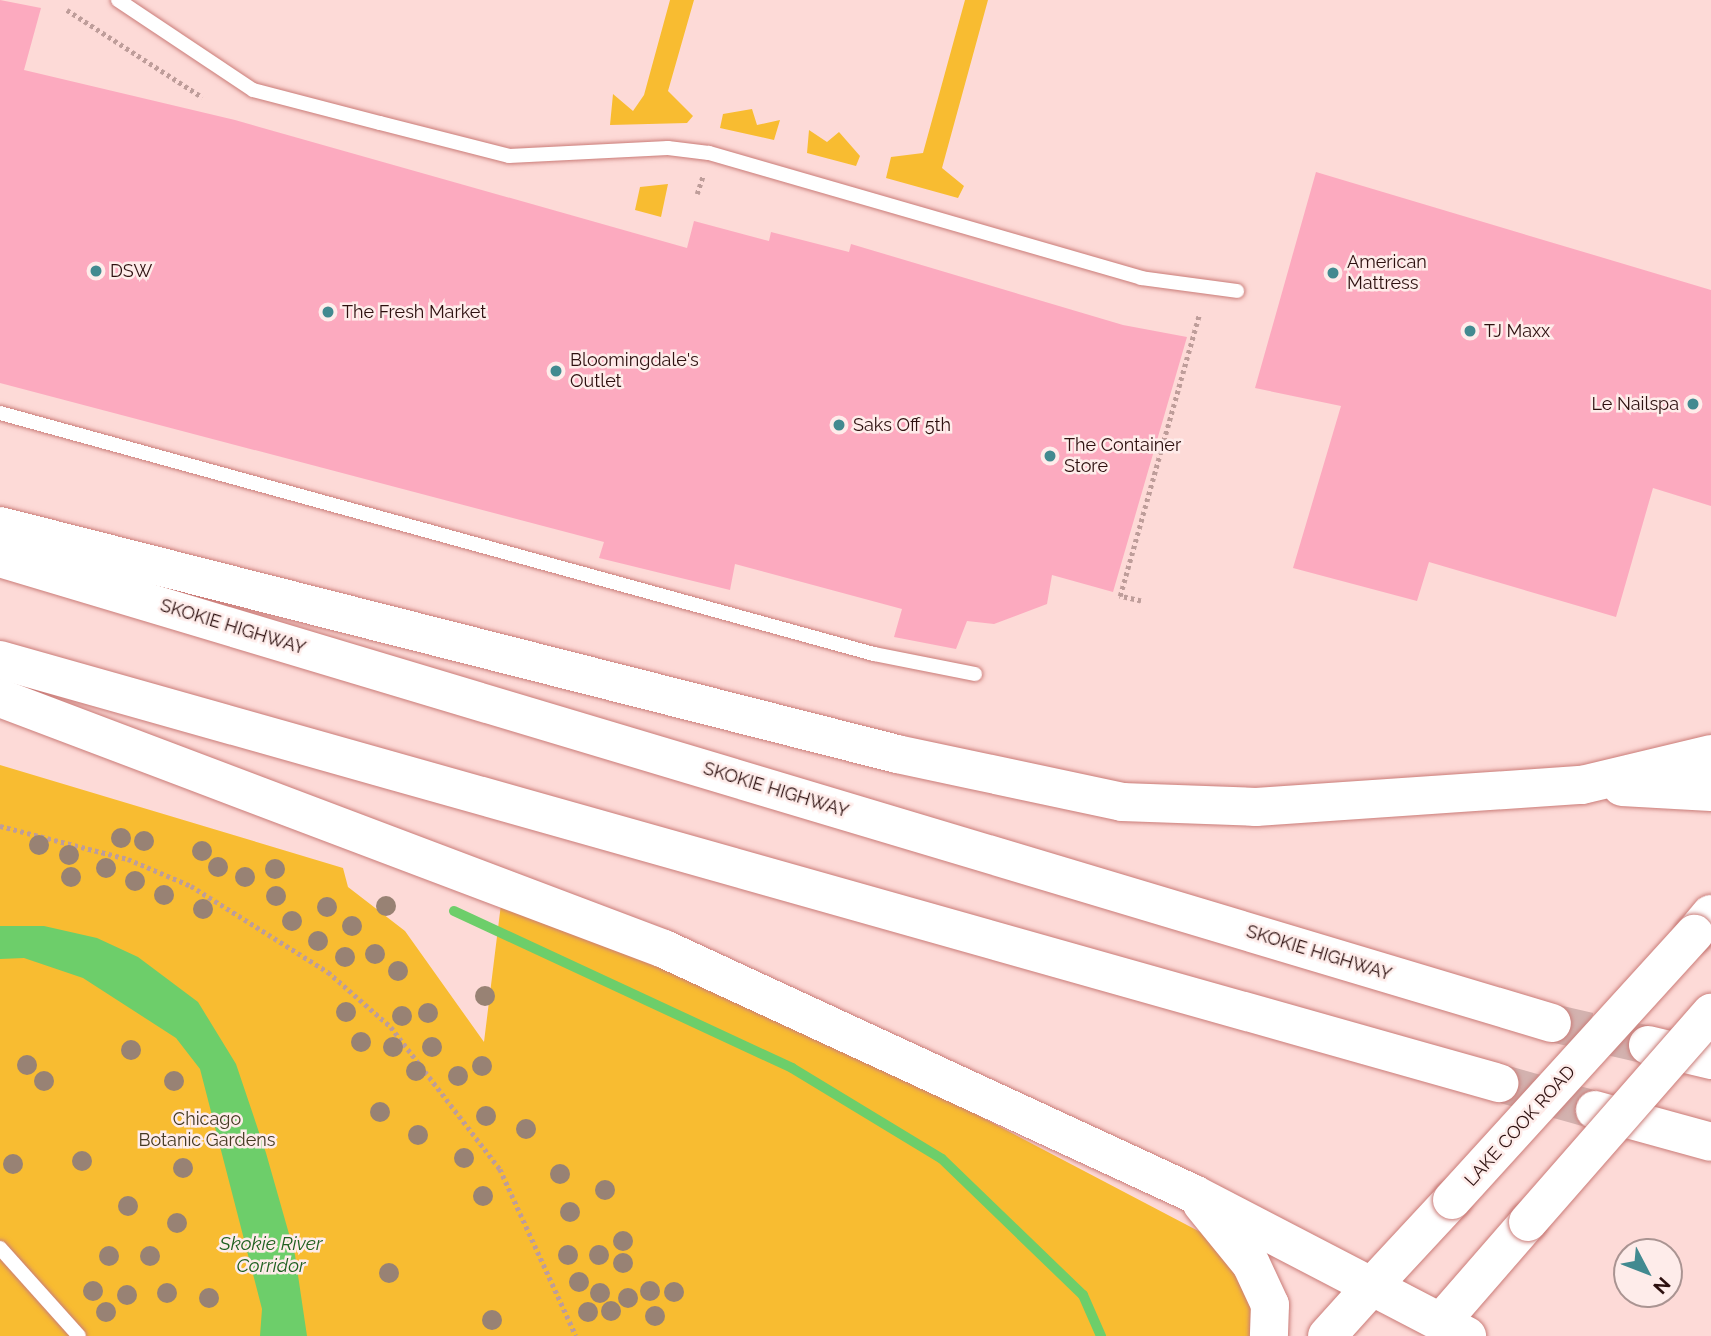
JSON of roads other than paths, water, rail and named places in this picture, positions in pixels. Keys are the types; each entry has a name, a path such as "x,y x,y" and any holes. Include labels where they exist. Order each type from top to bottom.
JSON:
{"main road":[{"path":"0,526 897,754 1122,802 1256,807 1582,785 1711,792"},
{"name":"SKOKIE HIGHWAY","path":"0,558 1552,1023"},
{"path":"0,660 1499,1083"},
{"path":"0,698 664,948 1194,1194 1373,1285 1446,1331 1521,1230 1711,1013"},
{"path":"1582,785 1711,754"},
{"name":"LAKE COOK ROAD","path":"1327,1336 1702,924"},
{"path":"1648,1045 1711,1060"},
{"path":"1595,1110 1711,1142"},
{"path":"1194,1194 1251,1264 1270,1305 1269,1336"}],"lane":[{"path":"118,0 253,89 380,123 509,156 668,148 709,153 1141,278 1237,291"},
{"path":"0,413 874,654 975,674"},
{"path":"0,1248 79,1336"}],"water":[{"name":"Skokie River Corridor","path":"0,926 44,926 97,938 138,957 198,1002 236,1064 266,1153 295,1255 307,1336 260,1336 262,1309 200,1069 176,1038 83,978 24,958 0,959"}],"waterway":[{"path":"454,911 792,1068 942,1159 1083,1295 1101,1336"}],"tunnel":[{"path":"1552,1023 1648,1045"},
{"path":"1499,1083 1595,1110"}],"place":[{"name":"DSW","path":"96,271"},
{"name":"American Mattress","path":"1333,273"},
{"name":"The Fresh Market","path":"328,312"},
{"name":"TJ Maxx","path":"1470,331"},
{"name":"Bloomingdale's Outlet","path":"556,371"},
{"name":"Le Nailspa","path":"1693,404"},
{"name":"Saks Off 5th","path":"839,425"},
{"name":"The Container Store","path":"1050,456"}],"park label":[{"name":"Chicago Botanic Gardens","path":"207,1130"}]}
